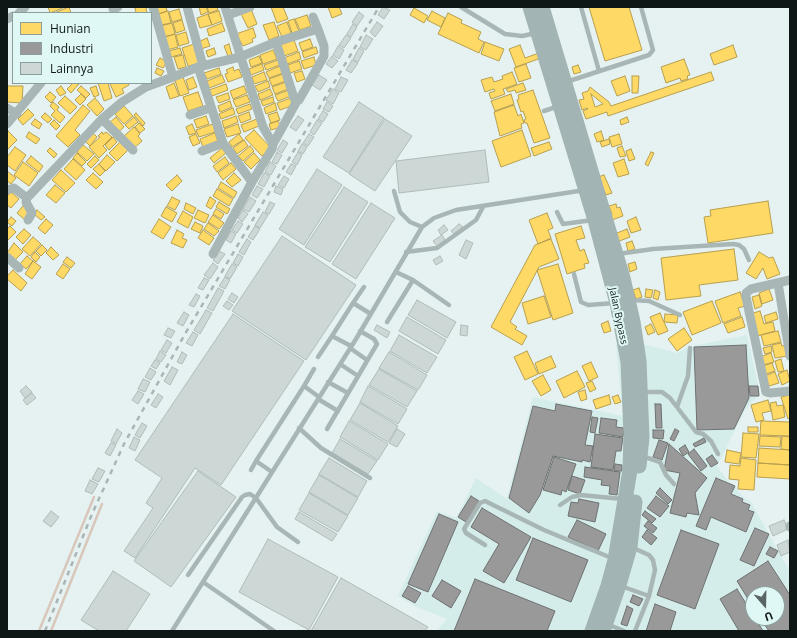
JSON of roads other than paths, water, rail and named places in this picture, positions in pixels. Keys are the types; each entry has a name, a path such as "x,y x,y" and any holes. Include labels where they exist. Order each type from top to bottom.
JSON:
{"highway":[{"name":"Jalan Bypass","path":"530,7 560,106 590,189 616,254 623,301 628,362 631,435 630,470 615,560 608,586 592,631"},
{"name":"Jalan Bypass","path":"542,7 565,82 590,189 595,220 623,301 638,361 642,437 630,547 619,585 604,627"}],"street":[{"path":"153,7 173,78"},
{"path":"186,7 210,108 223,143 252,182"},
{"path":"250,7 226,11 263,127 273,144"},
{"path":"213,254 297,101 301,99 324,56 324,46 313,17"},
{"path":"28,220 32,212 26,202 27,198 102,119 122,102 146,88 200,67 240,57 276,42 318,29"},
{"path":"276,42 294,98 297,101"},
{"path":"7,124 17,114 40,84"},
{"path":"7,108 17,114"},
{"path":"190,115 210,108"},
{"path":"102,119 133,150"},
{"path":"202,151 223,143"},
{"path":"7,190 14,188 27,198"},
{"path":"7,257 19,268"},
{"path":"790,280 750,289 746,293 766,392 790,391"},
{"path":"778,283 790,356"}],"lane":[{"path":"461,7 505,34 522,36 538,33"},
{"path":"581,7 599,71"},
{"path":"565,82 649,55 653,50 641,7"},
{"path":"544,111 560,106"},
{"path":"172,631 371,314 422,227 445,212 590,189"},
{"path":"394,191 400,212 410,222 422,227"},
{"path":"406,252 437,248 476,220 483,207"},
{"path":"557,212 563,224 595,220"},
{"path":"616,254 653,248 733,244 739,245 744,249 749,260"},
{"path":"396,272 413,280 449,305"},
{"path":"574,274 581,302 588,305 623,301 649,301 680,315"},
{"path":"387,322 413,280"},
{"path":"318,357 364,287"},
{"path":"353,303 371,314"},
{"path":"327,429 367,360 376,341 360,331"},
{"path":"332,336 367,360"},
{"path":"677,407 688,376 690,348"},
{"path":"340,364 358,376"},
{"path":"250,470 314,369"},
{"path":"328,382 348,393"},
{"path":"304,386 318,398 338,411"},
{"path":"640,392 662,392 670,398 696,432 703,434 711,441 718,454"},
{"path":"299,428 321,448 370,478"},
{"path":"640,455 660,462 666,475 674,484"},
{"path":"256,461 272,472"},
{"path":"188,575 242,497 250,494 256,498 277,526 298,542"},
{"path":"560,505 572,497 581,495 626,499"},
{"path":"485,545 466,533 464,529 480,503 485,501 544,530 615,560"},
{"path":"630,547 649,555 653,560 656,570 649,596 635,631"},
{"path":"203,582 274,631"},
{"path":"619,585 649,596"},
{"path":"604,627 624,631"}],"waterway":[{"path":"39,631 94,497"},
{"path":"51,631 102,504"}],"railway":[{"path":"45,631 92,514 124,444 185,334 379,7"}]}
